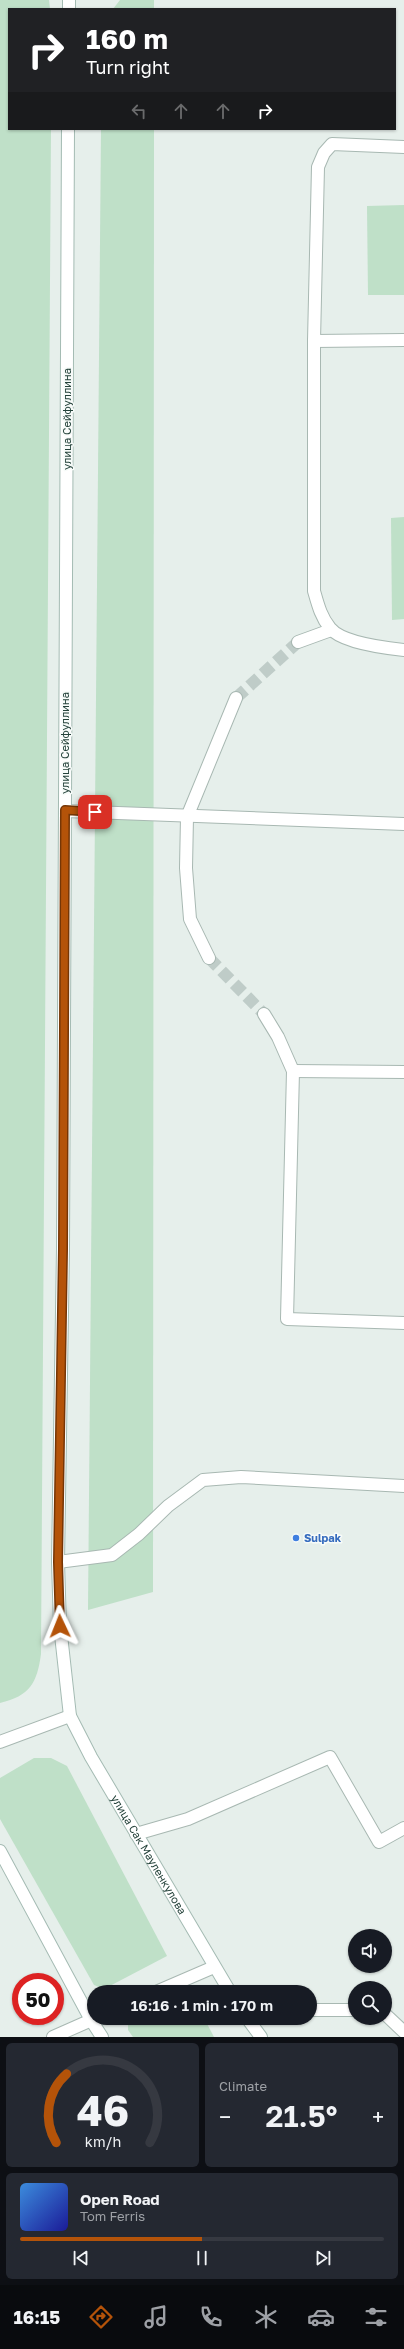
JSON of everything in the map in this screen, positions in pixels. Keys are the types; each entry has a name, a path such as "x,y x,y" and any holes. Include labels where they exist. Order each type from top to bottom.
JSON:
{"street":[{"name":"улица Сейфуллина","path":"68,130 63,1249 58,1562 60,1626 70,1716"},
{"path":"404,147 332,144 324,154 318,167 314,341 314,591 320,613 331,630 363,645 404,650"},
{"path":"314,341 404,340"},
{"path":"298,642 331,630"},
{"path":"209,958 190,919 186,868 188,817 236,698"},
{"path":"65,810 171,814 188,817 404,824"},
{"path":"264,1014 278,1038 293,1071 287,1319 404,1323"},
{"path":"293,1071 404,1072"},
{"path":"58,1562 112,1555 139,1534 168,1506 203,1480 241,1478 404,1486"},
{"path":"0,1742 70,1716"},
{"name":"улица Сак Мауленкулова","path":"70,1716 90,1757 226,1985"},
{"path":"136,1834 188,1819 330,1757 379,1842 404,1828"},
{"path":"0,1851 87,2006"},
{"path":"172,1985 214,1966"},
{"path":"317,2010 348,2010"},
{"path":"392,2021 404,2032"},
{"path":"53,2037 87,2022"},
{"path":"97,2025 102,2037"},
{"path":"252,2025 261,2037"}],"green space":[{"path":"0,0 49,0 50,8 8,8 8,130 51,130 41,1654 37,1673 30,1687 18,1696 0,1703"},
{"path":"120,0 154,0 154,8 114,8"},
{"path":"101,130 154,130 153,1592 88,1610"},
{"path":"404,205 404,295 368,295 367,206"},
{"path":"404,517 404,619 392,620 391,518"},
{"path":"34,1758 51,1758 67,1766 167,1956 112,1985 94,1985 0,1819 0,1778"},
{"path":"128,2025 208,2025 214,2037 133,2037 128,2030"}],"tunnel":[{"path":"236,698 298,642"},
{"path":"209,958 264,1014"}],"place":[{"name":"Sulpak","path":"296,1538"}],"route":[{"path":"60,1626 58,1562 63,1249 65,810 95,812"}]}
